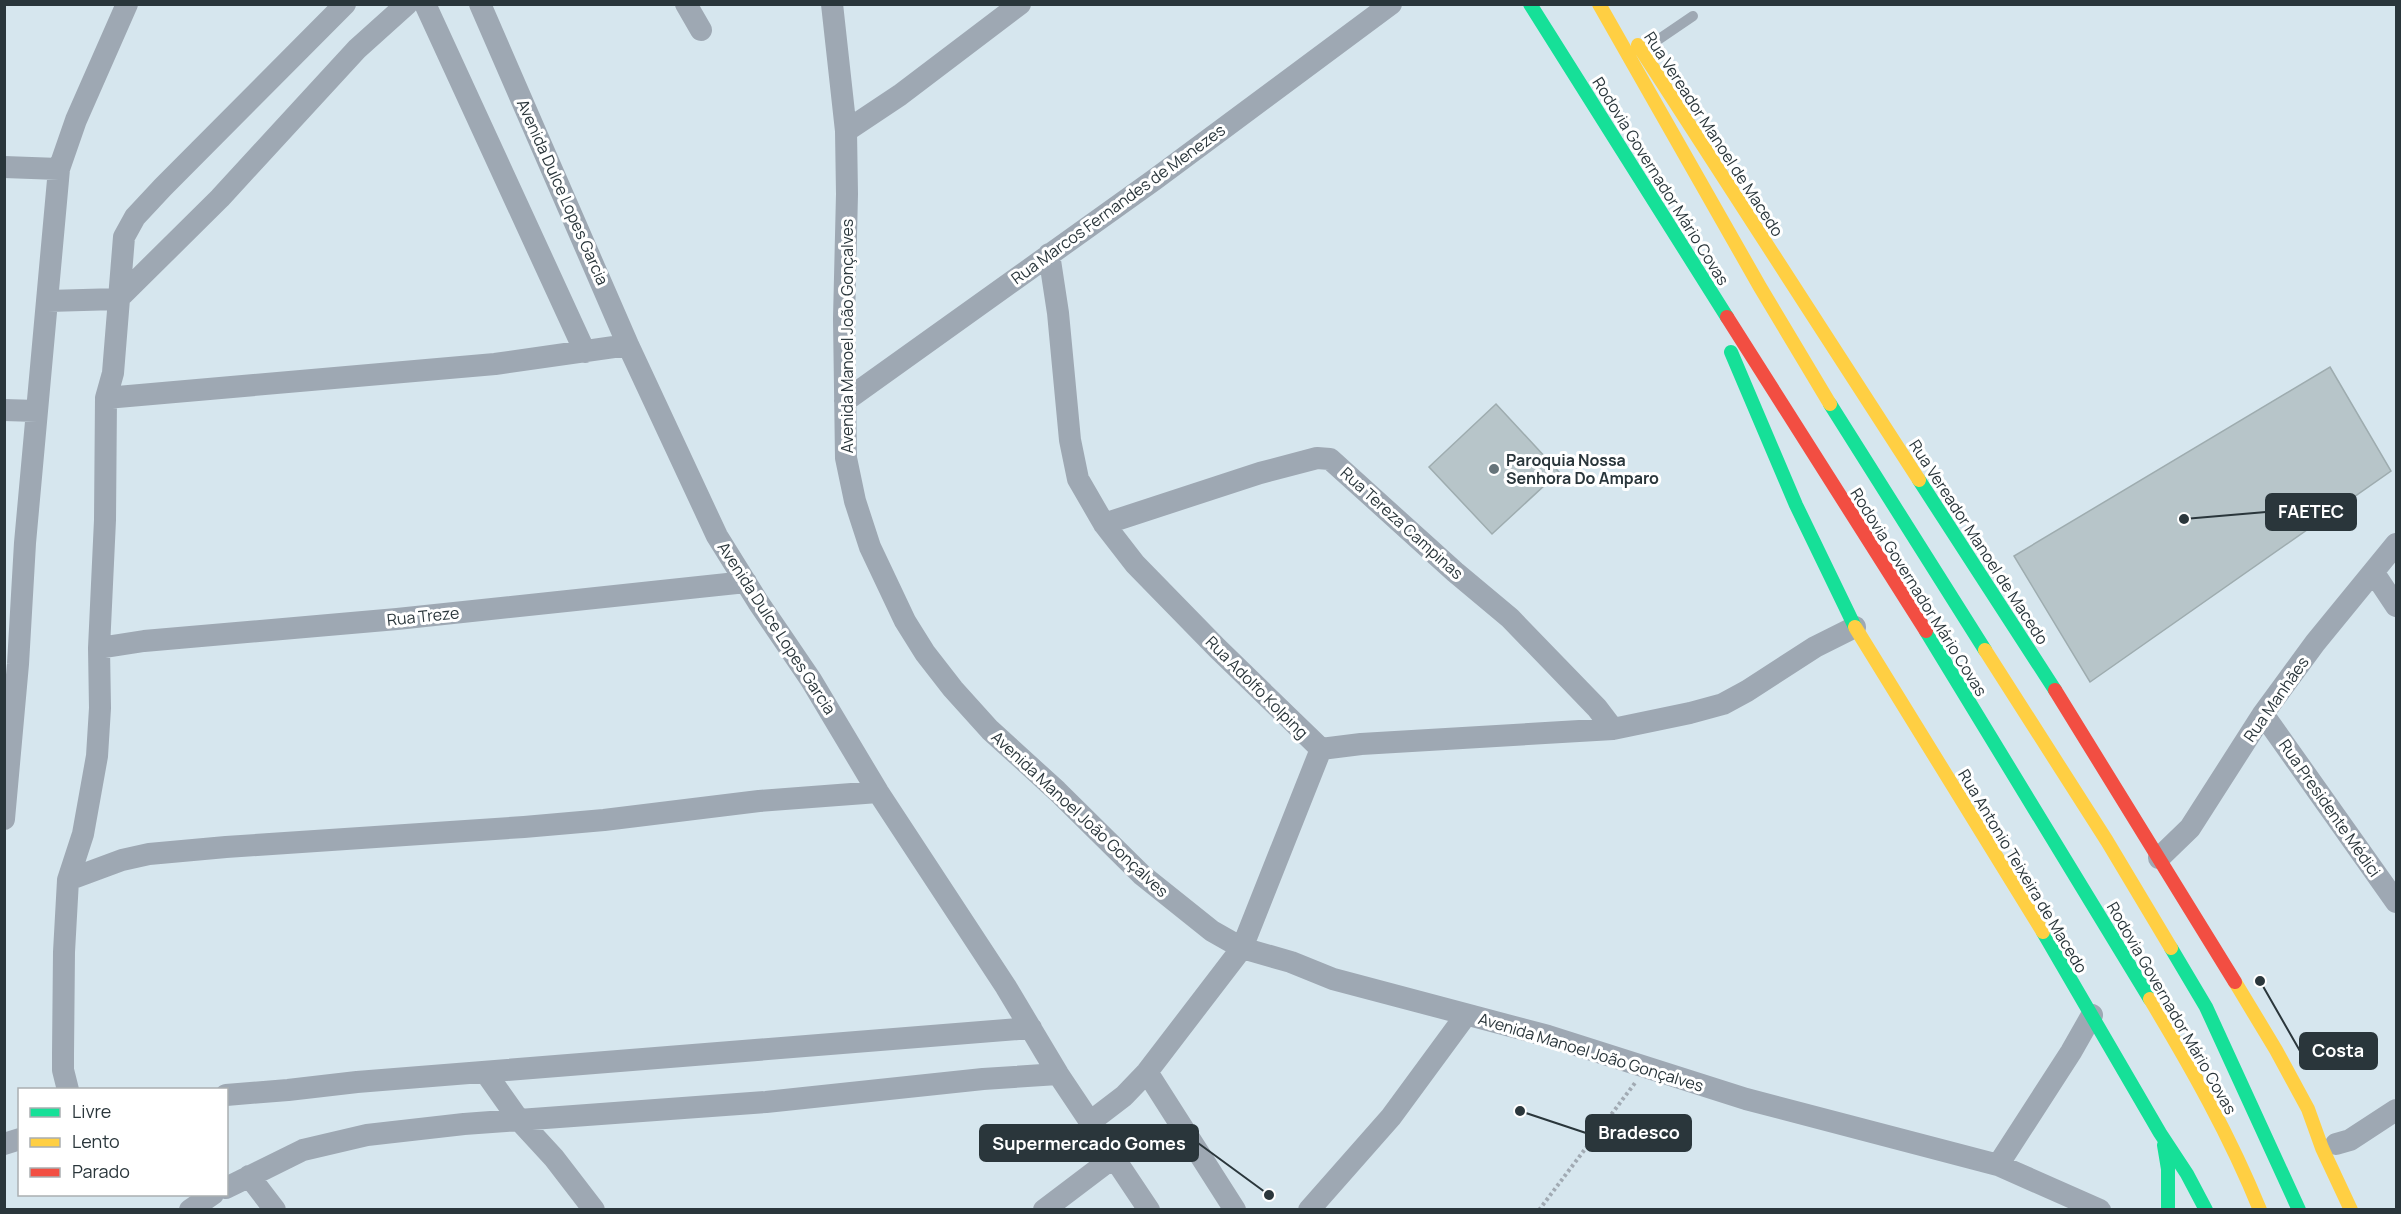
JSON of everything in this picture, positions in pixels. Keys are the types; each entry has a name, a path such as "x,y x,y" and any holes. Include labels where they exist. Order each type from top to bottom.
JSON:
{"main road":[{"name":"Rodovia Governador Mário Covas","path":"1530,4 1945,662 2168,1029 2234,1150 2258,1206"},
{"name":"Rodovia Governador Mário Covas","path":"1599,4 1760,287 1832,408 2107,841 2206,1007 2298,1209"},
{"name":"Rua Vereador Manoel de Macedo","path":"1604,4 1643,50 1742,208 2024,641 2159,858 2276,1050 2308,1109 2322,1148 2351,1209"},
{"name":"Rua Antonio Teixeira de Macedo","path":"1697,270 1796,505 1855,627 2006,869 2160,1133"},
{"name":"Rua Vereador Manoel de Macedo","path":"2308,1109 2336,1144 2364,1209"},
{"path":"2160,1133 2169,1162 2168,1209"},
{"path":"2160,1133 2187,1174 2206,1209"}],"street":[{"path":"4,819 11,664 25,543 59,169 76,120 127,4"},
{"path":"68,1088 63,1070 63,1054 64,952 68,880 83,834 97,756 105,520 106,398 113,374 124,237 135,217 345,4"},
{"path":"48,301 118,299 220,198 357,49 407,4"},
{"path":"425,4 585,352"},
{"name":"Avenida Dulce Lopes Garcia","path":"480,4 628,345 717,536 811,680 878,792 1058,1074 1149,1209"},
{"path":"686,4 701,30"},
{"name":"Avenida Manoel João Gonçalves","path":"832,4 846,131 844,401 846,458 855,501 870,547 886,585 925,652 953,689 990,730 1057,791 1142,875 1212,931 1242,948 1291,962 1344,982 1548,1036 1746,1099 1998,1165 2088,1208"},
{"path":"846,131 900,94 1020,4"},
{"name":"Rua Marcos Fernandes de Menezes","path":"844,401 1179,161 1391,4"},
{"path":"4,167 59,169"},
{"name":"Rua Adolfo Kolping","path":"1049,254 1058,313 1062,374 1073,462 1078,479 1104,524 1135,564 1321,749 1361,744 1613,729 1723,704 1748,691 1815,647 1855,627"},
{"path":"106,398 484,365 628,345"},
{"path":"4,410 37,411"},
{"name":"Rua Tereza Campinas","path":"1104,524 1144,509 1260,473 1317,458 1330,459 1455,572 1510,618 1597,708 1613,729"},
{"name":"Rua Manhães","path":"2159,858 2190,828 2264,714 2315,643 2397,544"},
{"path":"2374,573 2397,606"},
{"name":"Rua Treze","path":"99,648 156,639 408,618 747,582"},
{"name":"Rua Presidente Médici","path":"2264,714 2397,902"},
{"path":"1090,1122 1124,1096 1147,1072 1242,948 1321,749"},
{"path":"68,880 122,860 149,854 536,826 759,801 878,792"},
{"path":"1309,1209 1391,1117 1466,1015"},
{"path":"1998,1165 2071,1052 2092,1015"},
{"path":"228,1095 1031,1029"},
{"path":"2071,1052 2093,1048 2113,1049"},
{"path":"485,1072 519,1120 554,1158 594,1209"},
{"path":"1147,1072 1235,1209"},
{"path":"228,1187 303,1150 329,1142 367,1135 519,1120 766,1102 983,1079 1058,1074"},
{"path":"2336,1144 2350,1140 2397,1110"},
{"path":"1044,1209 1114,1157"},
{"path":"249,1176 275,1209"},
{"path":"190,1209 210,1196"}],"lane":[{"path":"1643,50 1693,16"}],"path":[{"path":"1539,1209 1646,1068"}],"building":[{"path":"2330,367 2391,471 2090,682 2014,556"},
{"name":"Paroquia Nossa Senhora Do Amparo","path":"1496,404 1559,472 1492,534 1429,467"}],"traffic: fast":[{"path":"1530,4 1727,317"},
{"path":"1731,352 1796,505 1855,627"},
{"path":"1830,404 1985,650"},
{"path":"1919,480 2055,690"},
{"path":"1926,631 2150,999"},
{"path":"2043,932 2160,1133 2187,1174 2206,1210"},
{"path":"2171,948 2206,1007 2299,1210"},
{"path":"2164,1145 2168,1169 2168,1210"}],"traffic: slow":[{"path":"1599,4 1760,287 1830,404"},
{"path":"1638,45 1919,480"},
{"path":"1855,627 2043,932"},
{"path":"1985,650 2107,841 2171,948"},
{"path":"2235,982 2308,1109 2322,1148 2351,1210"},
{"path":"2150,999 2209,1102 2260,1210"}],"traffic: jam":[{"path":"1727,317 1926,631"},
{"path":"2055,690 2235,982"}],"place":[{"name":"Paroquia Nossa Senhora Do Amparo","path":"1494,469"},
{"name":"FAETEC","path":"2184,519"},
{"name":"Costa","path":"2260,981"},
{"name":"Bradesco","path":"1520,1111"},
{"name":"Supermercado Gomes","path":"1269,1195"}]}
